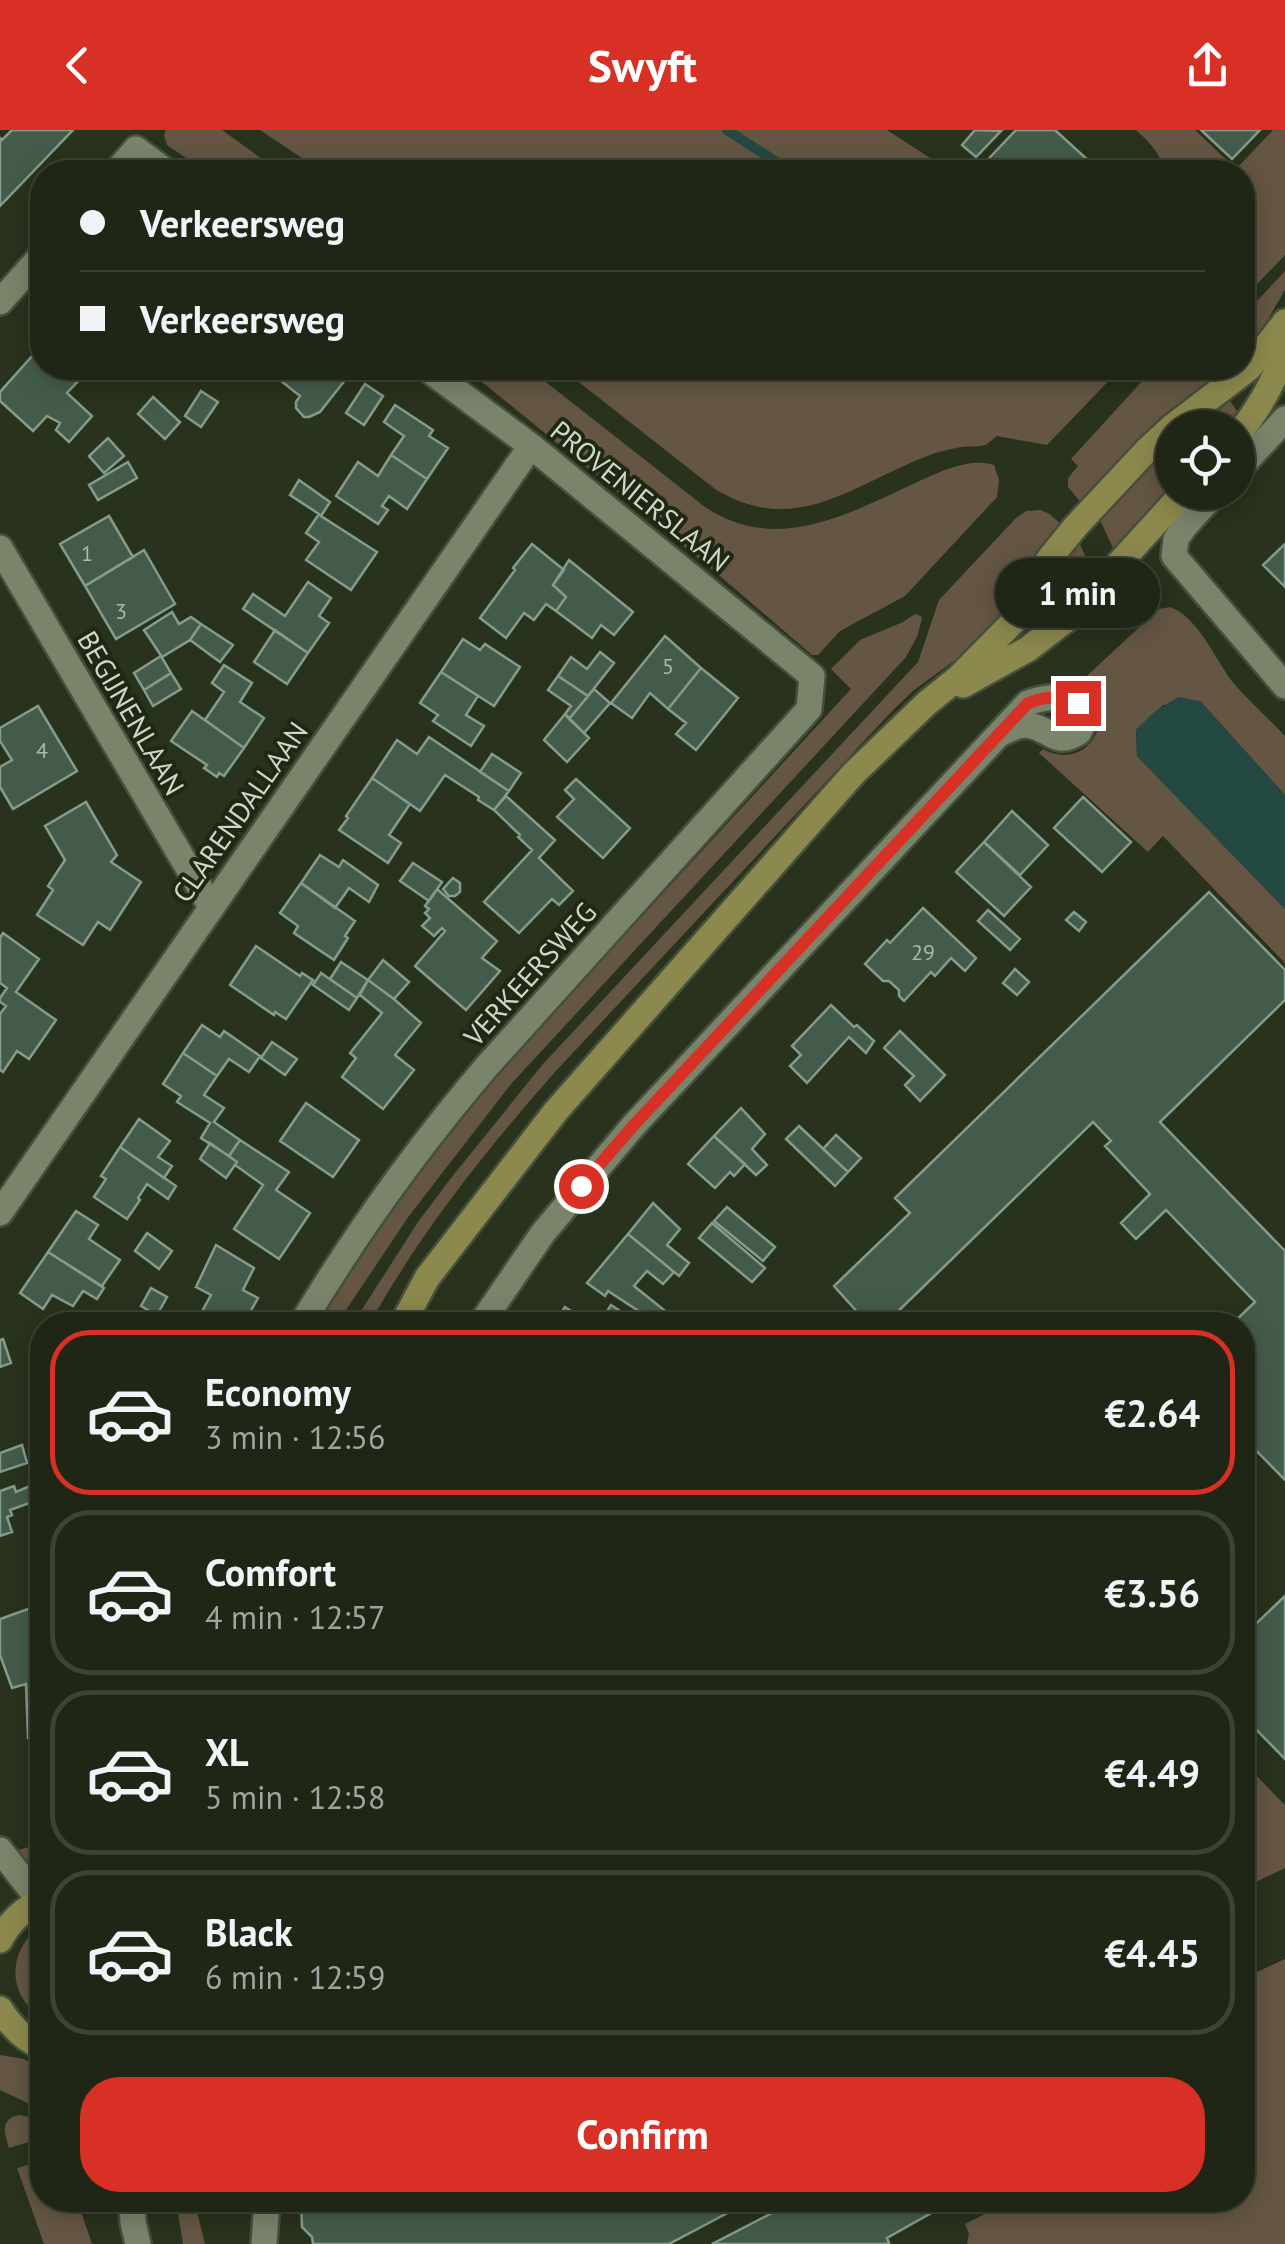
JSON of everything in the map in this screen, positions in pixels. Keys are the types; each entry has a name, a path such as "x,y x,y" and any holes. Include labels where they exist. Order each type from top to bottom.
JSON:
{"main road":[{"path":"1255,360 1285,322"},
{"path":"1255,411 1278,372 1285,350"},
{"path":"409,1312 428,1278 556,1111 854,774 1013,622 1058,546 1148,450 1233,380"},
{"path":"927,703 1028,649 1071,616 1168,510"},
{"path":"2,1927 30,1906"},
{"path":"4,2023 30,2041"}],"street":[{"path":"126,160 136,149 151,160"},
{"path":"0,302 30,268"},
{"name":"PROVENIERSLAAN","path":"442,380 530,446 812,676"},
{"path":"1255,452 1285,420"},
{"name":"CLARENDALLAAN","path":"0,1213 530,446"},
{"path":"1200,510 1176,539 1174,556 1285,686"},
{"name":"BEGIJNENLAAN","path":"0,548 211,907"},
{"name":"VERKEERSWEG","path":"310,1312 355,1239 439,1122 810,709 812,676"},
{"path":"489,1312 543,1234 634,1125 1000,734"},
{"path":"0,1850 30,1887"},
{"path":"264,2244 266,2212"}],"shaded area":[{"path":"166,130 222,130 263,160 189,160 167,145"},
{"path":"260,130 887,130 933,160 305,160"},
{"path":"1136,130 1195,130 1227,160 1160,160"},
{"path":"1273,130 1285,130 1285,255 1255,286 1255,160 1245,160"},
{"path":"1285,271 1285,290 1255,341 1255,303"},
{"path":"480,380 543,380 705,507 733,521 761,528 817,523 942,471 977,463 994,465 999,480 997,497 905,596 840,631 818,655 812,655"},
{"path":"576,380 1109,380 1047,445 997,436 985,445 929,455 848,492 797,508 771,509 744,503 715,489"},
{"path":"1143,380 1220,380 1187,410 1155,410 1155,439 1083,505 1068,487 1068,478 1078,466 1071,459"},
{"path":"1230,401 1236,410 1214,410"},
{"path":"1155,456 1155,508 1115,552 1098,516"},
{"path":"1026,511 1048,513 1062,525 1004,615 976,645 893,710 555,1072 455,1194 377,1312 360,1312 418,1222 543,1064 918,662 939,600"},
{"path":"1079,542 1093,573 1045,623 1032,611 1054,568"},
{"path":"1170,607 1190,620 1235,685 1285,736 1285,795 1200,701 1163,705 1136,730 1137,756 1285,909 1285,963 1163,836 1148,852 1039,753 1043,749 1059,755 1074,754 1086,747 1099,724 1098,710 1092,696 1078,684 1159,609"},
{"path":"915,614 922,619 906,657 511,1084 409,1216 345,1312 326,1312 407,1188 505,1065 851,689 831,669 860,640"},
{"path":"1255,1774 1285,1805 1285,1868 1255,1882"},
{"path":"30,1847 30,1865 28,1864 15,1851"},
{"path":"30,1935 30,2008 17,1984 15,1971 22,1946"},
{"path":"1285,1959 1285,2244 967,2244 965,2224 987,2212 1255,2212 1255,1973"},
{"path":"0,2055 30,2063 30,2104 0,2090"},
{"path":"14,2117 30,2117 30,2142 9,2148 6,2123"},
{"path":"30,2164 30,2205 17,2168"},
{"path":"33,2212 81,2212 92,2244 44,2244"},
{"path":"178,2212 197,2212 205,2244 183,2244"}],"water":[{"path":"1178,697 1200,701 1285,795 1285,909 1137,756 1136,730"}],"building":[{"path":"12,130 73,130 44,160 30,160 30,175 0,206 2,140"},
{"path":"975,130 1001,131 976,157 962,145"},
{"path":"1016,130 1055,130 1088,160 987,160"},
{"path":"1201,130 1260,130 1232,159"},
{"path":"30,358 30,380 79,380 67,393 92,416 69,442 56,430 60,423 47,416 33,431 0,401 0,392"},
{"path":"280,380 345,380 320,412 309,417 296,408 300,396"},
{"path":"365,384 383,396 364,425 346,413"},
{"path":"201,391 218,402 201,427 185,416"},
{"path":"153,397 180,422 165,439 138,414"},
{"path":"395,405 433,430 429,436 448,448 427,479 391,455 404,436 384,422"},
{"path":"108,438 124,456 104,473 89,456"},
{"path":"391,455 427,479 407,509 389,496 382,506 388,510 378,524 336,496 358,462 378,476"},
{"path":"128,462 137,478 98,500 89,485"},
{"path":"299,480 330,502 321,516 377,552 351,590 306,560 319,542 306,533 319,514 290,495"},
{"path":"109,516 133,557 85,586 60,544"},
{"path":"532,544 564,570 553,585 566,597 556,611 546,604 534,620 524,613 506,638 480,618"},
{"path":"1285,544 1285,587 1263,565"},
{"path":"144,550 175,604 116,639 85,586"},
{"path":"569,560 633,612 614,635 601,625 592,638 556,611 566,597 553,585"},
{"path":"308,582 331,598 319,616 329,623 308,653 243,609 253,594 285,616"},
{"path":"172,612 179,624 191,617 201,624 190,640 162,657 144,630"},
{"path":"201,624 233,645 220,662 190,640"},
{"path":"275,630 308,653 287,684 254,662"},
{"path":"665,636 701,668 668,709 650,693 632,718 611,703"},
{"path":"463,639 480,650 485,644 520,667 494,706 441,672"},
{"path":"600,652 614,663 588,696 558,676 571,657 587,669"},
{"path":"161,656 171,673 144,690 134,673"},
{"path":"224,665 252,683 240,702 264,718 244,748 205,720 224,692 212,683"},
{"path":"701,668 738,698 696,750 676,734 686,723 668,709"},
{"path":"441,672 478,696 466,715 484,726 471,746 433,721 438,715 420,703"},
{"path":"171,673 181,689 153,706 144,690"},
{"path":"558,676 588,696 569,719 565,714 571,706 548,690"},
{"path":"594,689 610,703 584,733 569,719"},
{"path":"38,706 77,771 13,809 0,787 0,767 12,760 0,741 0,728"},
{"path":"192,711 244,748 224,776 219,773 217,777 204,768 207,765 171,741"},
{"path":"565,714 589,738 567,762 544,740"},
{"path":"429,737 509,791 494,810 445,775 420,811 372,778 397,740 417,754"},
{"path":"492,754 521,773 509,791 480,772"},
{"path":"372,778 410,804 389,835 401,843 388,863 339,830"},
{"path":"576,779 630,828 603,858 557,817 574,799 565,790"},
{"path":"506,796 555,840 539,858 573,891 559,905 552,899 519,933 484,902 532,850 494,810"},
{"path":"1083,797 1131,842 1102,872 1054,828"},
{"path":"86,802 117,855 111,862 141,882 110,930 98,922 83,945 37,915 53,890 48,886 65,860 45,826"},
{"path":"1012,811 1048,845 1020,875 984,842"},
{"path":"984,842 1031,887 1004,916 956,872"},
{"path":"320,855 339,867 343,860 378,885 369,902 349,888 335,908 301,883"},
{"path":"413,863 442,882 429,901 400,881"},
{"path":"453,878 460,883 460,892 449,896 443,889"},
{"path":"301,883 355,921 334,960 294,933 298,926 280,913"},
{"path":"437,889 497,941 482,958 500,971 466,1010 415,966 445,931 442,928 434,936 422,926 430,918 425,906"},
{"path":"1209,892 1285,970 1285,1000 1160,1122 1285,1251 1285,1480 1255,1449 1255,1312 1245,1312 1255,1302 1166,1210 1136,1239 1121,1223 1150,1194 1105,1146 1111,1141 1093,1122 897,1312 857,1312 834,1286 910,1213 895,1198"},
{"path":"923,908 976,958 965,971 951,958 935,976 931,972 904,1001 899,990 865,964"},
{"path":"988,910 1020,939 1010,950 978,921"},
{"path":"1074,912 1086,922 1079,931 1066,920"},
{"path":"3,933 39,959 16,992 56,1020 29,1059 17,1051 3,1072 0,1014 6,1006 0,998 7,988 0,983"},
{"path":"256,946 300,976 302,973 313,980 286,1019 230,985"},
{"path":"383,960 409,982 394,999 368,980"},
{"path":"341,962 368,980 357,998 330,979"},
{"path":"1015,969 1029,982 1017,995 1003,983"},
{"path":"321,973 357,998 349,1010 313,985"},
{"path":"368,980 421,1023 395,1055 414,1070 383,1109 342,1077 356,1058 350,1053 382,1013 360,995"},
{"path":"831,1005 874,1041 866,1053 849,1037 807,1083 790,1066 801,1055 792,1046"},
{"path":"202,1025 220,1037 224,1031 260,1056 249,1072 229,1059 217,1076 183,1053"},
{"path":"900,1031 945,1075 920,1101 905,1085 914,1076 884,1048"},
{"path":"272,1042 297,1059 285,1075 261,1058"},
{"path":"183,1053 217,1076 204,1095 224,1108 214,1122 240,1140 229,1156 201,1138 210,1123 177,1102 181,1096 163,1084"},
{"path":"306,1103 359,1140 333,1177 280,1141"},
{"path":"741,1108 765,1134 752,1149 767,1165 756,1175 714,1136"},
{"path":"139,1119 170,1141 158,1157 172,1166 164,1178 120,1147"},
{"path":"799,1126 848,1172 835,1186 786,1139"},
{"path":"836,1135 861,1158 848,1172 823,1149"},
{"path":"714,1136 745,1164 734,1176 730,1172 715,1188 688,1164"},
{"path":"240,1140 289,1172 276,1190 310,1213 279,1259 234,1229 263,1185 229,1156"},
{"path":"210,1143 237,1162 226,1178 200,1159"},
{"path":"120,1147 176,1186 168,1199 147,1184 127,1219 94,1197 106,1179 101,1176"},
{"path":"653,1203 680,1229 667,1245 689,1263 679,1276 628,1234"},
{"path":"727,1207 775,1247 763,1261 714,1221"},
{"path":"76,1211 98,1225 89,1239 120,1260 102,1286 48,1252"},
{"path":"712,1223 765,1268 752,1282 699,1238"},
{"path":"147,1233 172,1251 159,1269 135,1251"},
{"path":"628,1234 674,1272 663,1284 647,1271 634,1286 666,1312 640,1312 608,1291 605,1296 587,1283"},
{"path":"216,1245 254,1268 243,1290 258,1298 250,1312 202,1312 211,1295 196,1287"},
{"path":"48,1252 104,1288 97,1299 83,1291 73,1306 52,1295 43,1309 20,1293"},
{"path":"151,1288 167,1297 159,1312 141,1306"},
{"path":"3,1339 11,1363 0,1367 0,1340"},
{"path":"22,1445 27,1463 0,1472 0,1453"},
{"path":"14,1486 16,1492 30,1486 30,1503 10,1510 12,1515 7,1517 12,1532 0,1536 0,1491"},
{"path":"1285,1596 1285,1759 1255,1728 1255,1625"},
{"path":"30,1608 30,1738 26,1684 12,1688 0,1655 0,1619"},
{"path":"301,2212 729,2212 669,2244 313,2244 302,2227"},
{"path":"774,2212 933,2212 887,2238 887,2244 712,2244"}],"waterway":[{"path":"727,130 773,160"}],"route":[{"path":"581,1186 1028,703 1053,696 1078,703"}]}
